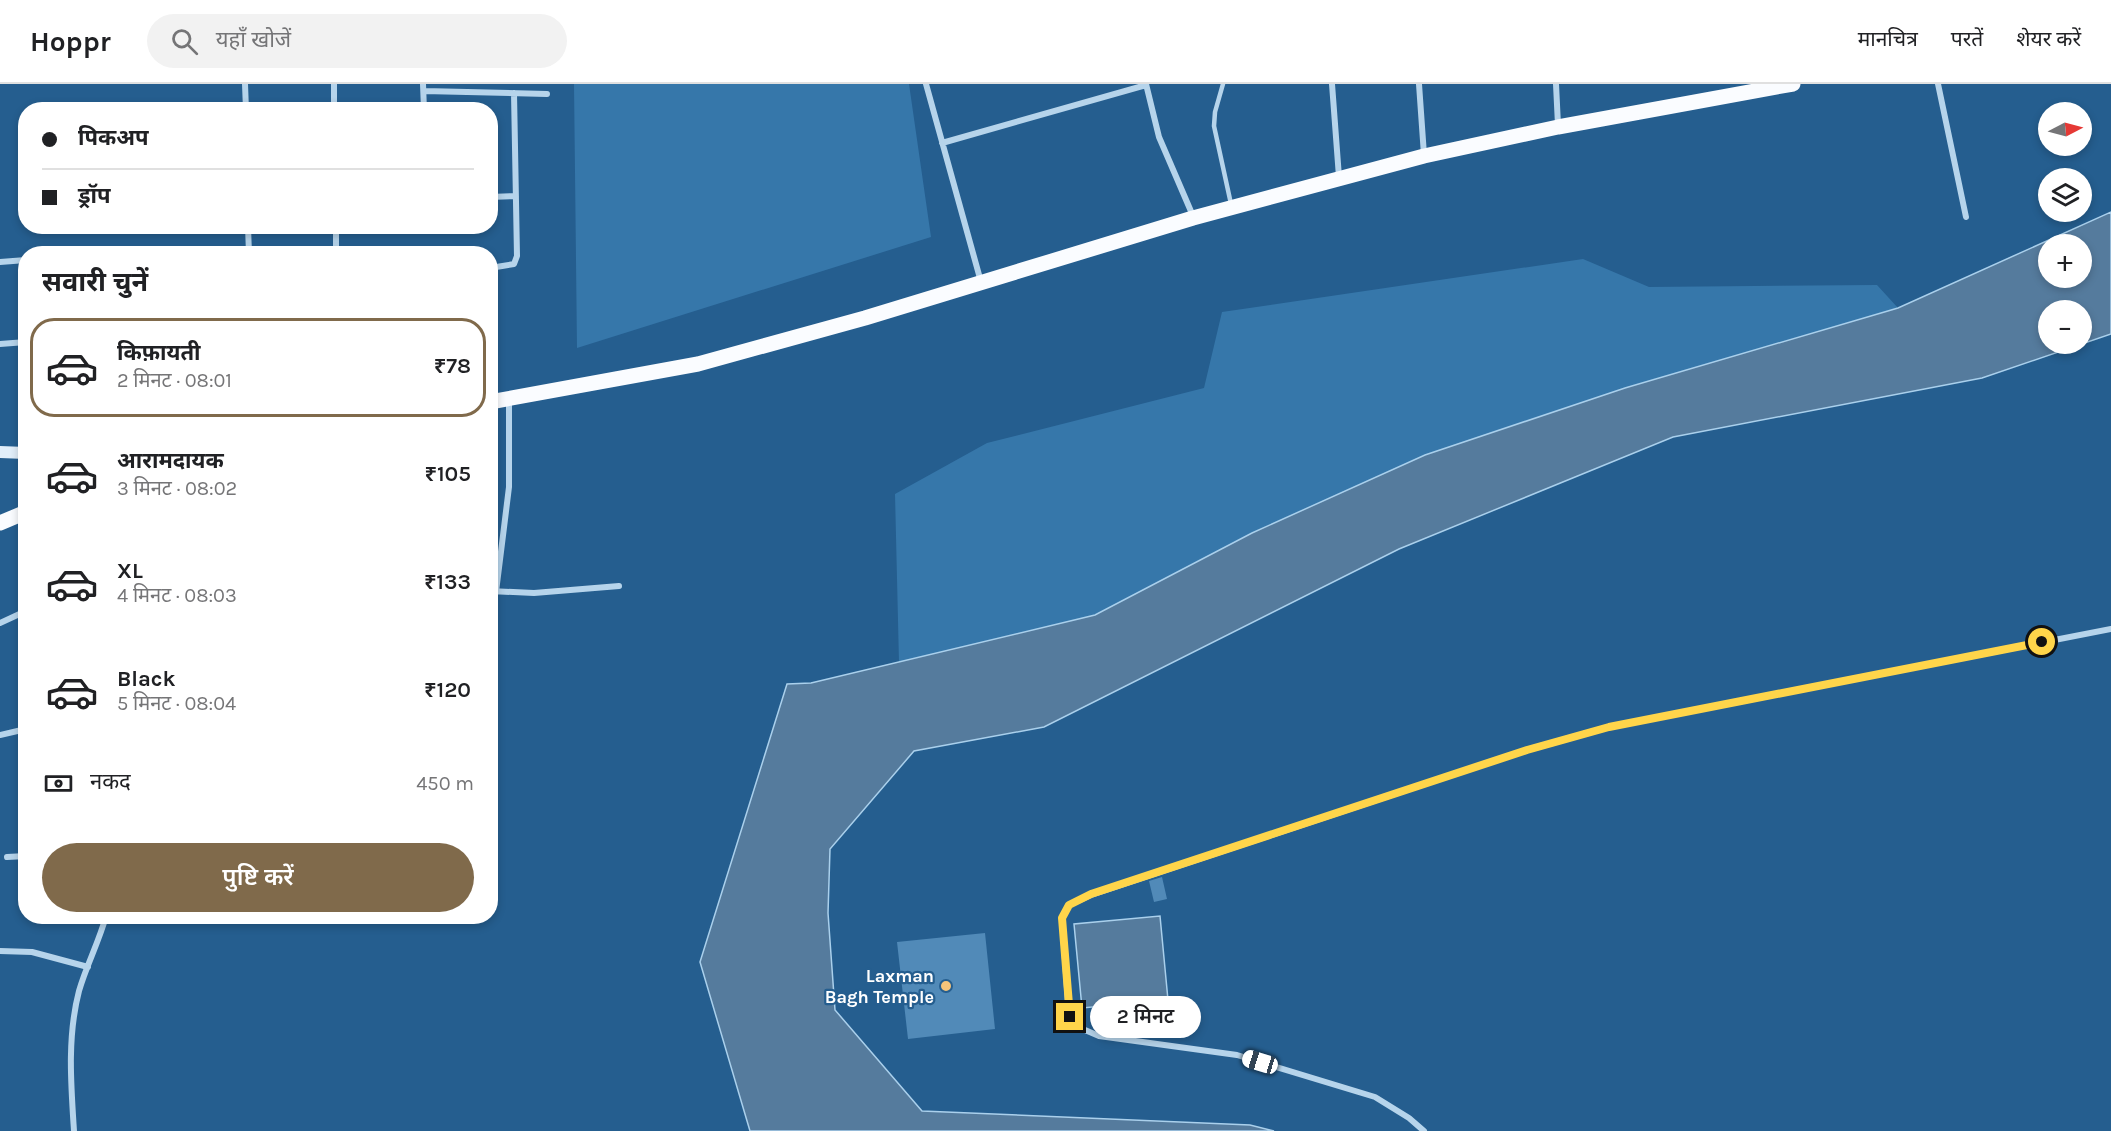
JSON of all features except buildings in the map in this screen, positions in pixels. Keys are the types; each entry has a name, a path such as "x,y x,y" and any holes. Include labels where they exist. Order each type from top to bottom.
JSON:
{"main road":[{"path":"498,401 698,364 865,318 1193,218 1424,156 1558,127 1793,84"},
{"path":"0,524 18,516"}],"street":[{"path":"245,84 246,102"},
{"path":"334,84 334,102"},
{"path":"926,84 981,282"},
{"path":"1332,84 1339,177"},
{"path":"1419,84 1424,156"},
{"path":"1556,84 1558,127"},
{"path":"1938,84 1966,217"},
{"path":"942,143 1146,85 1159,136 1193,218"},
{"path":"424,88 547,94"},
{"path":"498,267 510,265 516,260 514,93"},
{"path":"498,196 516,196"},
{"path":"0,262 18,261"},
{"path":"0,345 18,343"},
{"path":"498,559 509,487 509,399"},
{"path":"0,452 18,453"},
{"path":"498,592 534,593 619,586"},
{"path":"0,622 18,614"},
{"path":"1424,1131 1409,1118 1375,1097 1238,1055 1099,1036 1085,1030 1070,1017 1062,918 1069,905 1091,894 1504,757 1609,727 2111,629"},
{"path":"0,735 18,731"},
{"path":"7,857 18,856"},
{"path":"75,1131 71,1031 80,989 103,924"},
{"path":"0,951 32,952 88,967"}],"lane":[{"path":"1223,84 1215,112 1214,126 1232,207"}],"shaded area":[{"path":"574,84 909,84 931,237 577,348"},
{"path":"2111,212 2111,334 2092,341 2092,300 2038,300 2038,354 2053,354 1982,378 1673,437 1399,549 1044,727 914,751 830,849 828,913 835,1010 922,1111 1250,1125 1274,1131 750,1131 700,962 787,684 811,683 1095,615 1252,533 1425,455 1625,388 1898,308 2038,245 2038,288 2092,288 2092,234 2062,234"},
{"path":"1583,259 1649,287 1877,285 1898,308 1625,388 1425,455 1252,533 1095,615 899,662 895,494 987,443 1204,388 1222,312"},
{"path":"1160,916 1168,1000 1082,1008 1074,924"}],"place":[{"name":"Laxman Bagh Temple","path":"946,986"}],"route":[{"path":"1070,1017 1062,918 1069,905 1091,894 1527,750 1609,727 2042,642"}]}
